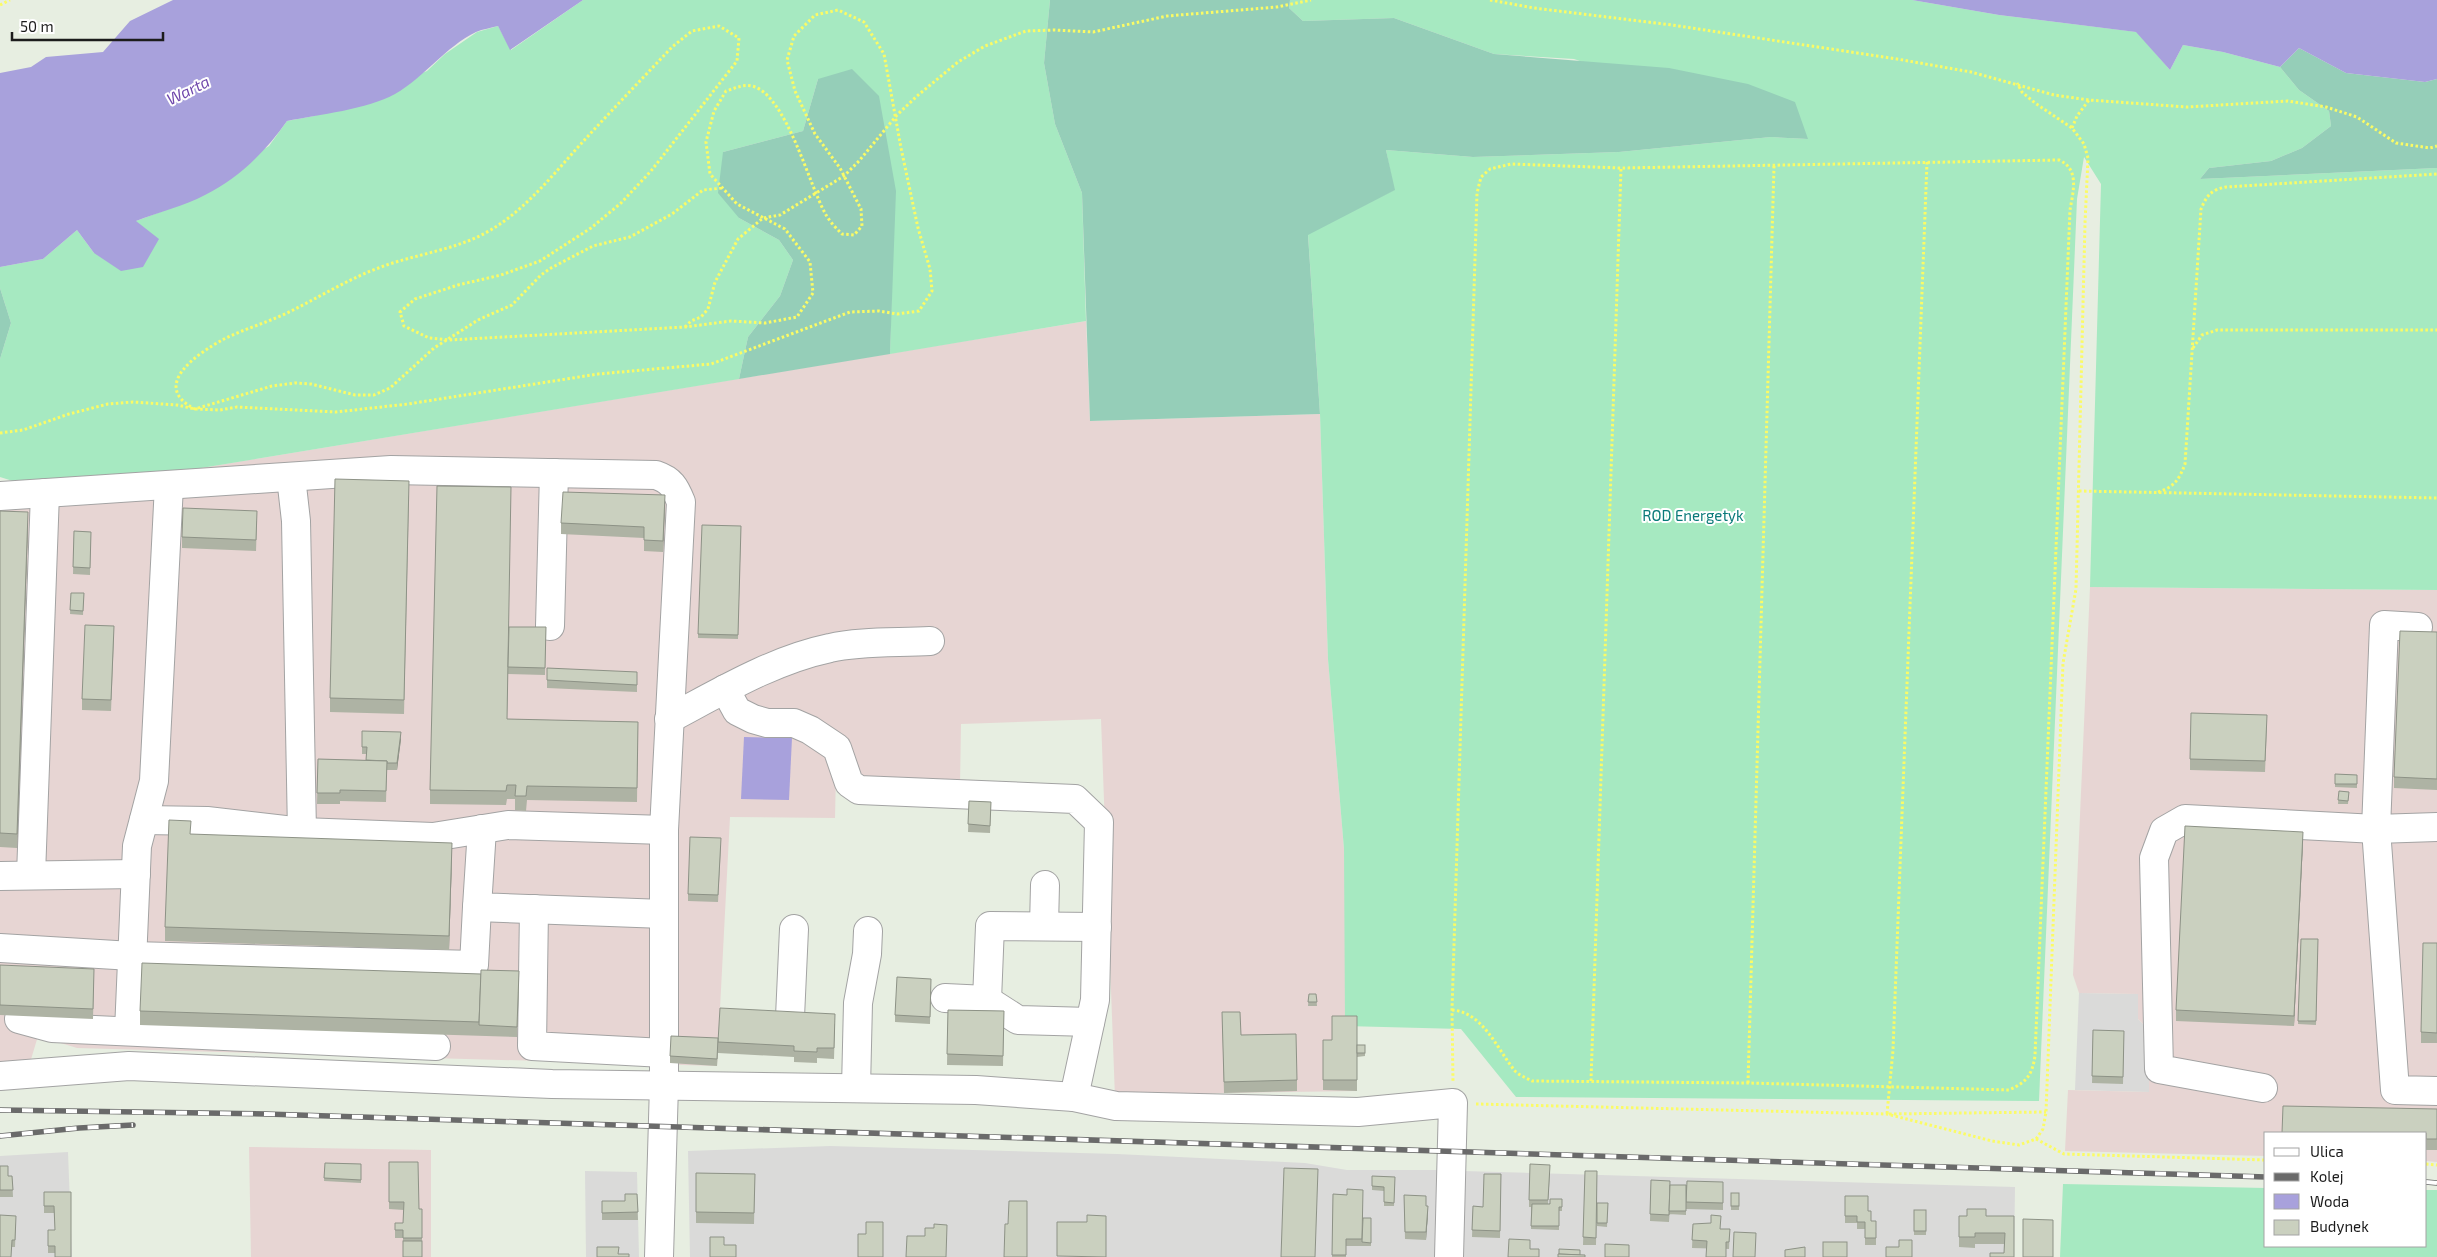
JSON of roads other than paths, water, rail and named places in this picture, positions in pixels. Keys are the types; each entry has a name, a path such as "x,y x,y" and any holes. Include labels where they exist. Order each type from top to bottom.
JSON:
{"lane":[{"path":"0,496 391,470 656,475 668,479 676,488 680,502 664,830 664,1085 659,1257"},
{"path":"550,626 554,473"},
{"path":"291,477 296,521 302,832"},
{"path":"129,1031 137,846 154,781 169,485"},
{"path":"31,875 45,493"},
{"path":"2418,627 2384,625 2376,829 2395,1090 2437,1090"},
{"path":"669,719 725,689 796,656 832,647 930,641"},
{"path":"725,689 737,712 767,722 794,724 810,730 837,748 849,783 859,790 1076,799 1099,822 1095,1000 1074,1097"},
{"path":"2263,1088 2159,1069 2154,858 2164,831 2185,819 2376,829 2437,827"},
{"path":"144,820 207,821 302,832 433,837 508,825 664,830"},
{"path":"0,948 132,956 474,965 482,829"},
{"path":"0,876 136,874"},
{"path":"1044,926 1045,885"},
{"path":"477,908 664,914"},
{"path":"534,909 532,1046 664,1054"},
{"path":"988,1000 990,926 1097,927"},
{"path":"790,1017 794,929"},
{"path":"856,1088 858,1003 867,954 868,931"},
{"path":"946,998 988,1000 1018,1020 1090,1022"},
{"path":"20,1019 52,1028 436,1046"},
{"path":"0,1076 129,1066 552,1084 976,1090 1074,1097 1116,1106 1358,1112 1453,1103 1449,1257"}],"water":[{"name":"Warta","path":"173,0 583,0 510,50 498,26 481,30 454,46 416,79 395,94 371,104 287,121 251,163 217,188 180,206 136,221 159,239 143,267 121,271 94,253 77,230 43,259 0,267 0,73 31,67 46,57 103,52 130,21"},
{"path":"1912,0 2437,0 2437,79 2425,82 2346,73 2299,48 2280,67 2223,52 2183,45 2170,70 2136,32 1999,15"},
{"path":"744,737 792,738 789,800 741,799"}],"railway":[{"path":"0,1110 266,1114 2264,1177"},
{"path":"0,1136 133,1125"},
{"path":"2427,1182 2437,1183"}],"park label":[{"name":"ROD Energetyk","path":"1693,516"}]}
